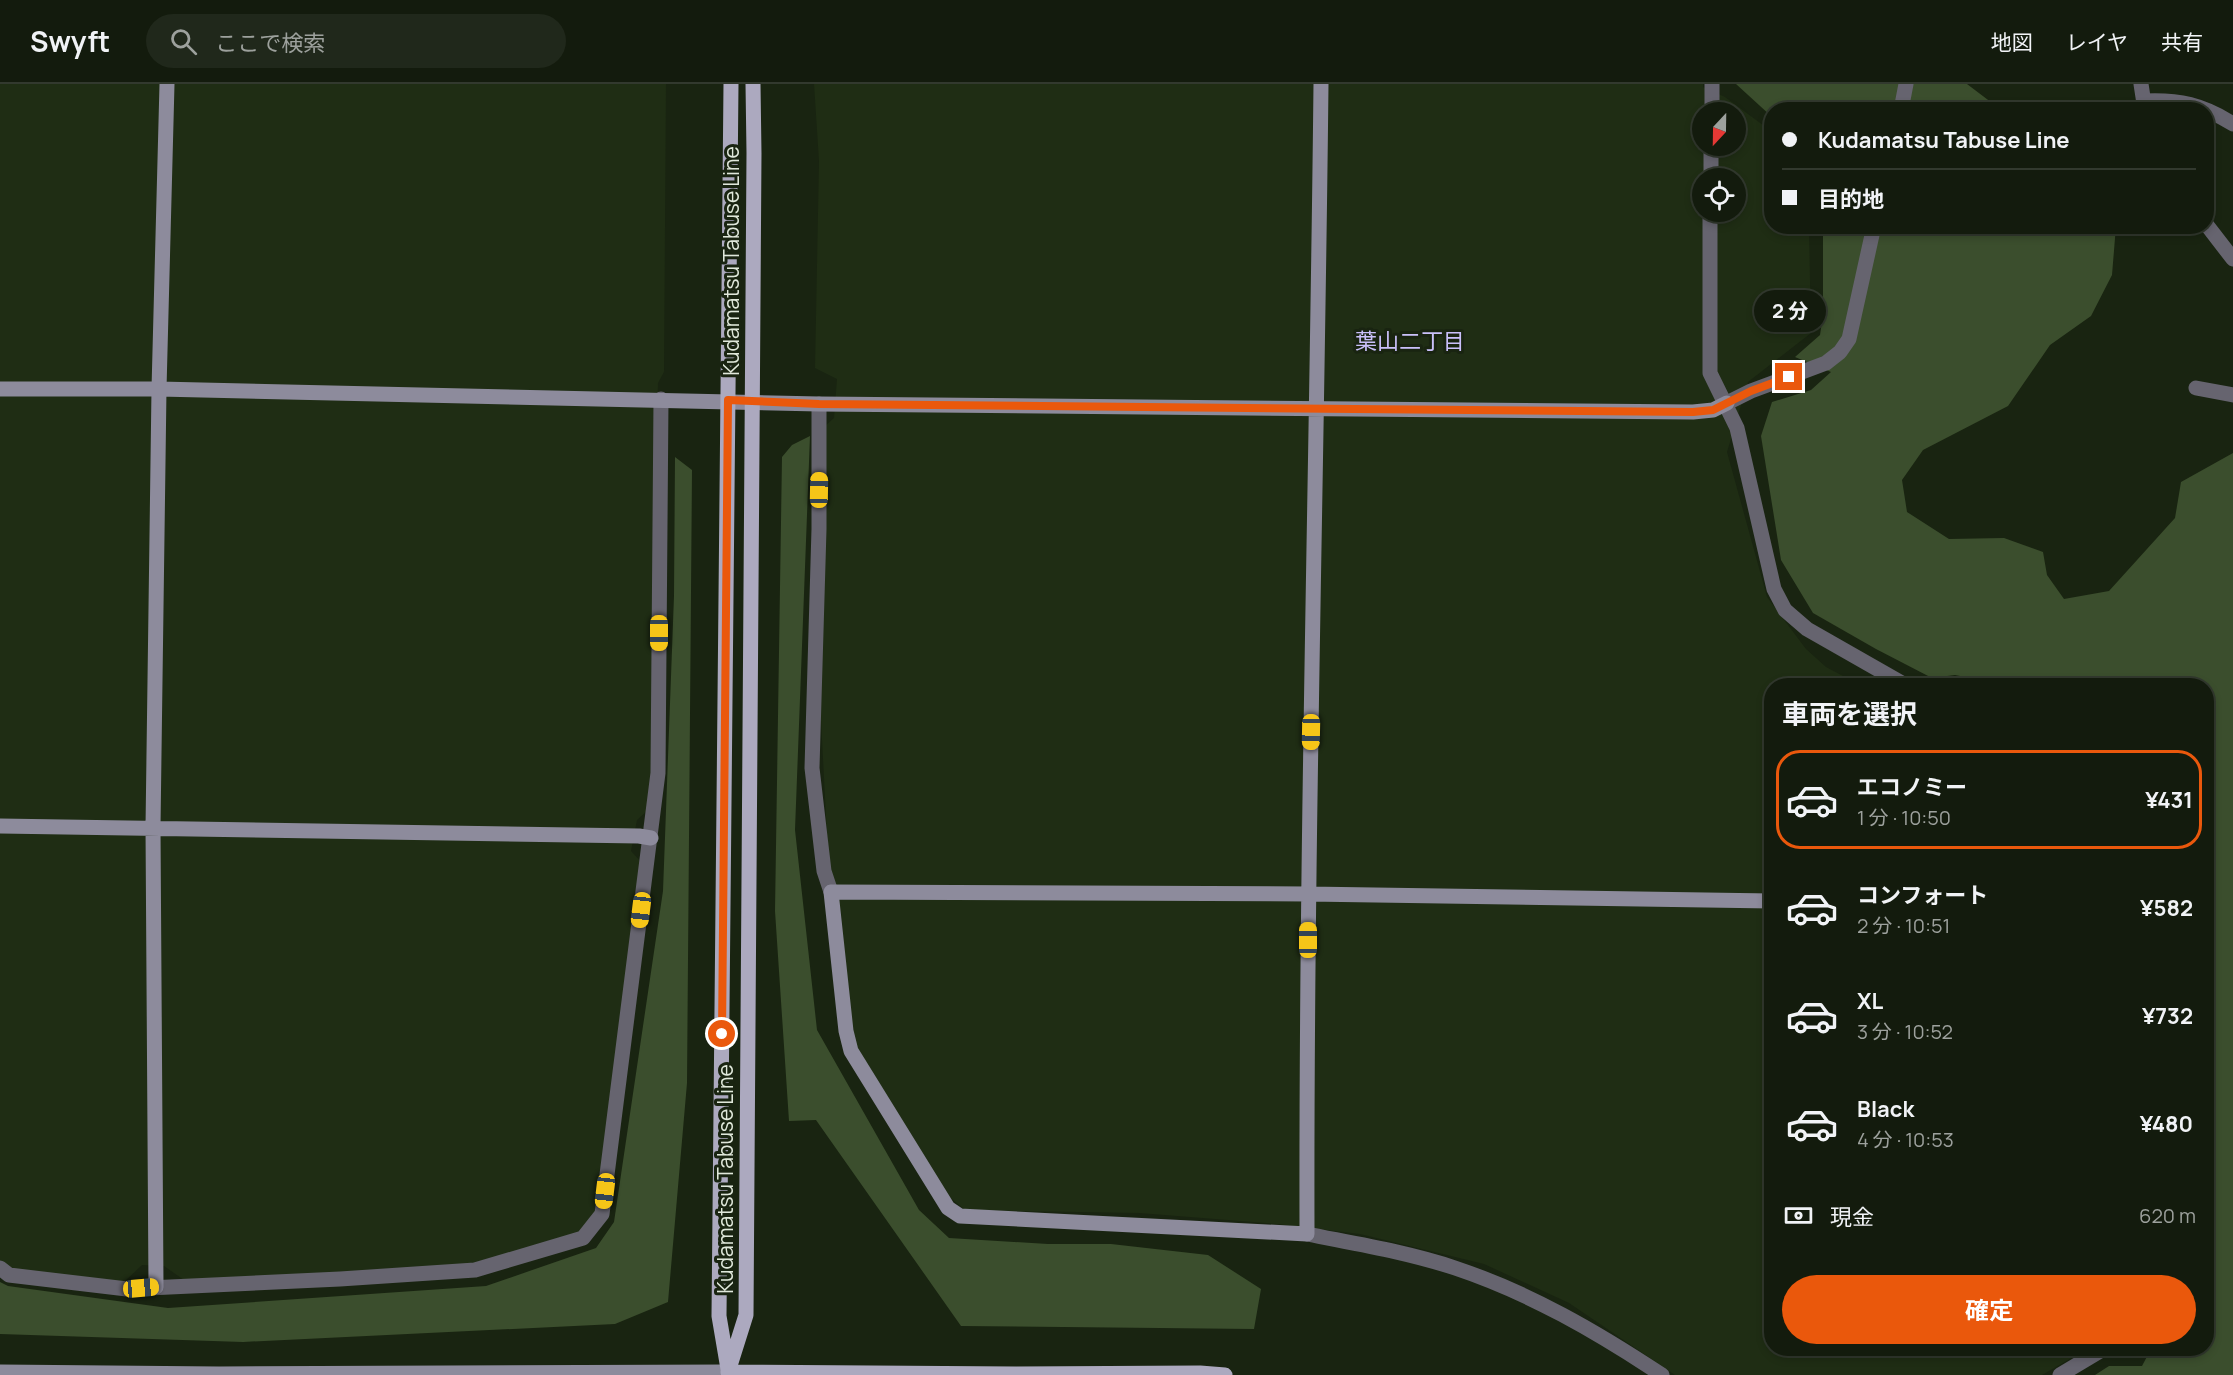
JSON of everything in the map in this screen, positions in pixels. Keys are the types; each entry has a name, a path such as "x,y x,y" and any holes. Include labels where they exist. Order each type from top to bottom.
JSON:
{"main road":[{"name":"Kudamatsu Tabuse Line","path":"728,1372 719,1316 731,84"},
{"name":"Kudamatsu Tabuse Line","path":"728,1372 746,1315 753,84"},
{"path":"728,1372 1016,1375 1200,1373 1225,1375"}],"street":[{"path":"156,1287 153,827 159,388 167,84"},
{"path":"1307,1234 1308,894 1320,84"},
{"path":"1712,84 1712,102"},
{"path":"1902,102 1906,84"},
{"path":"2141,84 2144,102"},
{"path":"2157,102 2166,100 2178,102"},
{"path":"2214,112 2233,124"},
{"path":"1710,222 1710,373 1737,428 1774,589 1785,610 1807,629 1893,678"},
{"path":"0,389 159,388 819,404 1693,412 1713,410 1751,391 1826,363 1840,352 1849,339 1872,234"},
{"path":"2214,234 2233,259"},
{"path":"2196,388 2233,395"},
{"path":"0,1268 9,1275 127,1289 474,1270 583,1238 602,1214 658,773 661,399"},
{"path":"819,404 819,529 812,768 824,872 831,892 846,1031 851,1051 948,1208 960,1216 1307,1234 1397,1252 1455,1268 1524,1295 1588,1327 1662,1375"},
{"path":"0,826 153,827 651,838"},
{"path":"831,892 1308,894 1764,900"},
{"path":"2060,1375 2092,1356"},
{"path":"0,1372 219,1374 728,1372"}],"shaded area":[{"path":"0,84 666,84 664,372 658,383 652,767 649,809 637,820 631,851 642,863 596,1213 580,1236 470,1266 184,1280 164,1266 142,1265 123,1283 11,1271 0,1262"},
{"path":"814,84 1703,84 1703,87 1732,102 1692,102 1692,156 1746,156 1746,113 1764,126 1764,234 1809,234 1811,333 1748,382 1727,452 1767,597 1806,649 1826,667 1847,678 1764,678 1764,1356 2075,1356 2042,1375 1675,1375 1569,1303 1484,1264 1360,1234 1277,1224 1139,1213 965,1210 946,1194 853,1040 841,912 829,874 819,682 825,426 834,418 837,379 815,368 819,161"},
{"path":"1736,84 1967,84 1991,102 1764,102 1764,110"},
{"path":"1823,234 2115,234 2112,275 2091,316 2050,345 2008,406 1923,450 1902,480 1907,512 1949,539 2004,538 2043,552 2047,575 2064,599 2109,591 2175,518 2181,482 2233,453 2233,1375 2095,1375 2109,1366 2142,1366 2147,1356 2214,1356 2214,678 1970,678 1955,675 1932,678 1813,613 1781,560 1761,436 1772,402 1811,390 1831,372 1795,357 1820,335 1823,315"},
{"path":"810,436 795,830 817,1030 919,1210 949,1238 1048,1244 1111,1244 1208,1255 1261,1289 1254,1329 961,1326 816,1120 789,1121 775,911 782,457 792,445"},
{"path":"675,457 692,470 687,1083 668,1302 615,1324 243,1342 0,1334 0,1282 8,1286 168,1308 486,1286 596,1248 614,1222 663,891 674,596"}],"district":[{"name":"葉山二丁目","path":"1410,341"}],"route":[{"path":"722,1034 728,400 819,404 1693,412 1713,410 1751,391 1789,377"}]}
